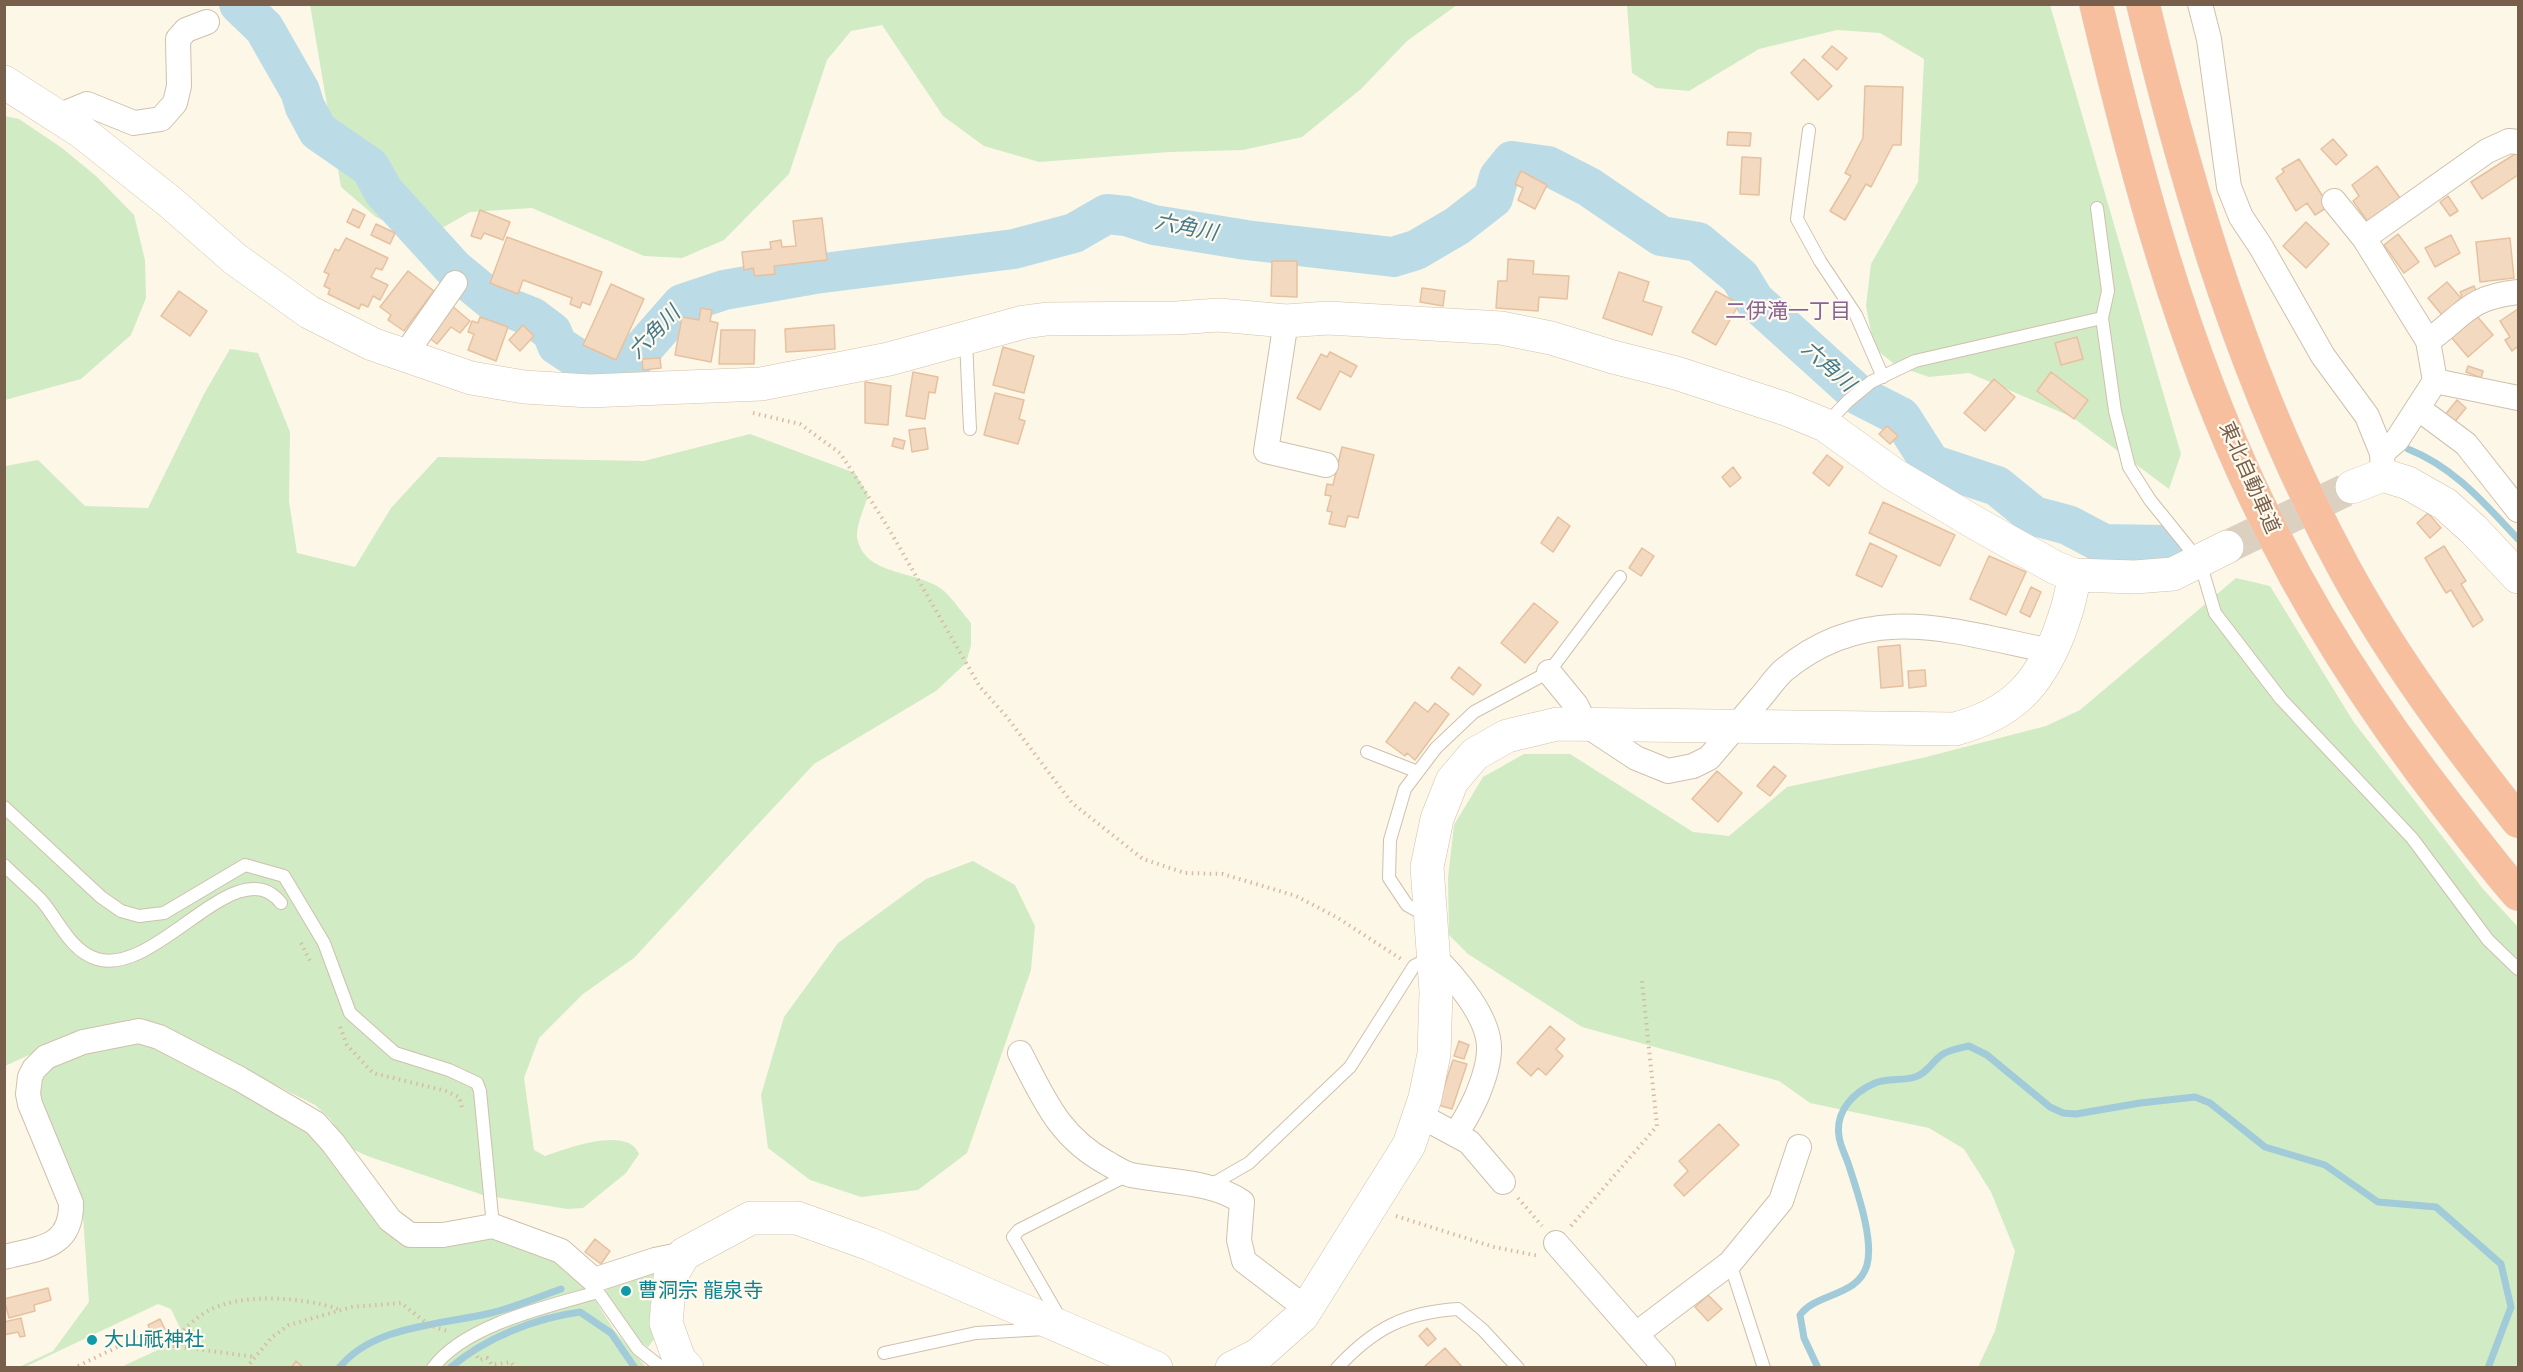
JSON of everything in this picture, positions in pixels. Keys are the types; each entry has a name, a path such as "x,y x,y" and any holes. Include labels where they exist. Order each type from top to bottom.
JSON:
{"highway":[{"name":"東北自動車道","path":"2096,4 2125,128 2164,262 2210,390 2255,498 2303,592 2353,675 2420,770 2518,894"},
{"path":"2143,4 2168,109 2206,242 2251,372 2296,476 2343,567 2392,649 2455,741 2518,821"}],"street":[{"path":"2200,4 2209,39 2229,187 2241,217 2324,356 2367,416 2383,464 2408,483 2445,504 2474,530 2518,577"},
{"path":"58,116 87,104 135,123 160,119 175,103 179,86 178,39 186,30 207,22"},
{"path":"4,82 82,132 170,202 235,259 309,312 340,330 404,356 471,378 524,387 589,391 761,384 889,359 966,336 1047,319 1176,318 1220,315 1286,321 1328,318 1501,328 1551,338 1676,373 1786,409 1825,425 1893,474 2056,568 2074,575 2135,577 2172,574 2213,554"},
{"path":"2364,238 2487,151 2509,141 2518,142"},
{"path":"2334,201 2364,238 2428,341 2436,381 2383,464 2352,486"},
{"path":"404,356 455,283"},
{"path":"2428,341 2470,305 2494,295 2518,292"},
{"path":"1286,321 1266,451 1326,465"},
{"path":"2436,381 2518,398"},
{"path":"2419,409 2466,444 2518,510"},
{"path":"1232,1368 1258,1354 1302,1316 1409,1145 1434,1054 1436,992 1424,961 1430,918 1427,867 1437,819 1452,781 1476,753 1507,736 1557,724 1955,729 1977,723 2017,700 2036,680 2051,651 2072,599 2074,575"},
{"path":"1549,672 1576,705 1586,725 1636,758 1668,771 1693,766 1709,758 1783,671 1812,651 1868,629 1895,624 1924,626 2051,651"},
{"path":"1424,961 1455,977 1482,1022 1490,1047 1480,1087 1468,1115 1455,1134"},
{"path":"4,1257 55,1243 66,1230 71,1213 70,1203 30,1104 28,1084 34,1069 46,1057 83,1042 140,1031 159,1037 240,1078 315,1123 333,1143 390,1220 410,1235 443,1235 493,1226 561,1251 596,1286 656,1260 684,1254 751,1218 797,1218 870,1244 1156,1368"},
{"path":"1020,1053 1055,1120 1090,1154 1129,1175 1170,1180 1205,1188 1233,1195 1242,1202 1239,1240 1244,1261 1306,1309"},
{"path":"1419,1115 1469,1143 1503,1182"},
{"path":"1636,1334 1730,1263 1781,1201 1799,1147"},
{"path":"1556,1243 1663,1365"},
{"path":"684,1254 670,1278 666,1323 679,1359 687,1368"}],"lane":[{"path":"1809,130 1797,219 1820,261 1856,315 1882,377"},
{"path":"2097,208 2108,291 2102,318 2115,411 2129,467 2150,500 2213,554 2215,613 2281,699 2412,838 2488,940 2518,969"},
{"path":"1825,425 1848,400 1871,382 1915,361 2102,318"},
{"path":"966,336 970,429"},
{"path":"1430,918 1407,905 1389,878 1390,840 1405,789 1436,748 1474,712 1549,672 1620,577"},
{"path":"1368,752 1418,772"},
{"path":"4,807 101,897 121,911 139,916 164,913 245,865 284,876 324,943 350,1013 394,1053 458,1073 477,1083 480,1091 493,1226"},
{"path":"4,865 41,901 73,944 96,958 116,960 147,951 209,906 248,888 261,888 273,893 281,903"},
{"path":"1205,1188 1250,1163 1350,1067 1424,961"},
{"path":"884,1353 976,1333 1061,1328 1060,1316 1013,1237 1019,1230 1129,1175"},
{"path":"1730,1263 1764,1368"},
{"path":"433,1368 450,1350 470,1338 596,1286 638,1349 662,1368"},
{"path":"1337,1368 1352,1351 1383,1327 1428,1311 1458,1309 1483,1330 1518,1368"}],"path":[{"path":"749,412 800,424 840,453 886,524 980,687 1006,716 1072,802 1143,859 1185,873 1223,874 1296,896 1424,961"},
{"path":"1370,1208 1494,1247 1545,1257 1657,1126 1642,981"},
{"path":"1503,1182 1556,1243"},
{"path":"165,1345 202,1314 232,1302 260,1299 318,1302 339,1310"},
{"path":"246,1368 281,1329 339,1310 401,1303 429,1325 470,1338 477,1359 487,1358 492,1365 511,1362 514,1368"},
{"path":"78,1366 138,1337"},
{"path":"153,1348 165,1345 256,1357"}],"green space":[{"path":"310,5 1457,5 1407,41 1361,89 1302,137 1243,150 1169,152 1039,162 984,146 943,116 882,25 851,31 827,60 789,174 724,240 682,258 644,256 532,208 470,212 423,239 376,217 341,187"},
{"path":"1627,5 2050,5 2181,454 2169,489 2072,417 1969,373 1929,377 1897,366 1874,348 1866,306 1871,264 1918,182 1924,59 1880,33 1837,30 1759,49 1689,91 1656,88 1632,73"},
{"path":"5,116 19,119 62,148 96,176 134,215 145,260 146,298 131,335 81,379 5,400"},
{"path":"230,349 258,353 290,432 289,501 297,553 355,567 391,508 438,457 644,461 750,434 855,473 868,495 857,530 858,541 863,553 883,567 934,584 948,595 971,623 971,645 966,663 936,691 814,764 634,958 583,994 539,1038 524,1078 534,1150 545,1156 596,1141 610,1140 633,1145 639,1154 626,1173 583,1208 567,1209 483,1195 370,1157 352,1149 330,1119 315,1105 153,1023 75,1034 5,1066 5,466 38,460 85,506 148,508 204,394"},
{"path":"2236,578 2270,586 2353,721 2483,889 2518,927 2518,1367 1978,1367 1995,1331 2015,1251 1991,1192 1964,1149 1929,1128 1810,1103 1779,1081 1582,1027 1468,954 1449,935 1448,878 1454,825 1483,777 1524,754 1570,754 1693,832 1729,836 1787,787 1922,758 2046,726 2080,710"},
{"path":"973,861 1015,885 1035,926 1031,970 967,1153 918,1190 861,1197 810,1180 768,1148 761,1095 784,1017 838,943 926,879"},
{"path":"138,1040 157,1044 303,1127 325,1143 388,1229 498,1236 557,1261 584,1283 614,1330 646,1367 121,1367 175,1342 180,1328 171,1309 158,1304 25,1367 17,1368 53,1351 89,1302 82,1202 38,1093 43,1079 64,1059 78,1053"},
{"path":"657,1265 657,1283 650,1307 655,1338 648,1347 639,1341 606,1296 607,1283"}],"building":[{"path":"1832,46 1847,58 1837,70 1822,57"},
{"path":"1804,59 1832,86 1818,100 1791,73"},
{"path":"1865,86 1903,87 1901,145 1893,145 1871,187 1866,184 1845,220 1830,211 1851,176 1845,173 1863,138"},
{"path":"1728,132 1751,133 1750,146 1727,145"},
{"path":"2333,139 2347,155 2336,165 2321,149"},
{"path":"2518,152 2518,175 2482,199 2471,182"},
{"path":"1742,157 1761,158 1759,195 1740,194"},
{"path":"2299,159 2329,206 2315,215 2307,203 2296,211 2276,178 2284,172 2282,169"},
{"path":"2377,166 2400,198 2368,222 2353,201 2359,196 2352,185"},
{"path":"1521,171 1547,185 1535,209 1518,200 1523,188 1515,184"},
{"path":"2448,196 2458,211 2450,216 2440,202"},
{"path":"353,209 365,215 359,228 347,222"},
{"path":"480,210 510,222 503,240 484,233 481,239 471,236"},
{"path":"822,218 827,260 774,266 775,274 755,276 753,268 744,270 742,252 771,249 770,242 781,240 782,247 796,246 793,221"},
{"path":"2306,222 2329,244 2306,268 2283,246"},
{"path":"376,224 395,233 390,244 371,235"},
{"path":"2398,234 2419,262 2404,273 2384,245"},
{"path":"2451,235 2460,253 2435,267 2425,248"},
{"path":"507,237 602,272 590,305 582,302 580,308 570,304 572,298 523,280 518,294 490,283"},
{"path":"346,238 388,258 382,270 376,268 371,277 388,285 380,300 373,296 368,307 361,304 359,309 328,294 330,289 324,286 329,274 324,272 335,249 339,251"},
{"path":"2510,238 2514,278 2480,282 2476,242"},
{"path":"1508,259 1534,261 1533,274 1569,276 1567,299 1539,297 1538,311 1496,308 1498,281 1507,281"},
{"path":"1272,261 1297,261 1297,297 1271,296"},
{"path":"408,271 434,291 404,331 388,320 391,315 380,307"},
{"path":"1619,272 1649,282 1643,301 1662,307 1652,335 1603,318"},
{"path":"2447,282 2461,298 2442,315 2428,298"},
{"path":"611,284 644,299 616,360 583,345"},
{"path":"2474,286 2478,295 2464,301 2460,292"},
{"path":"1422,288 1445,291 1443,306 1420,302"},
{"path":"179,291 207,311 190,336 161,316"},
{"path":"1716,291 1739,304 1716,345 1692,332"},
{"path":"452,306 470,321 460,333 451,327 437,344 427,336"},
{"path":"701,308 712,310 710,321 718,323 711,362 675,355 682,317 699,320"},
{"path":"2518,309 2518,350 2517,347 2512,351 2505,340 2510,337 2500,321"},
{"path":"2476,315 2493,335 2468,357 2451,337"},
{"path":"480,317 508,327 496,361 468,350 474,334 468,332 472,321 478,323"},
{"path":"523,325 534,336 520,351 509,340"},
{"path":"834,325 835,349 786,352 785,329"},
{"path":"721,330 755,330 754,364 719,364"},
{"path":"2077,337 2083,359 2061,365 2055,343"},
{"path":"1003,347 1034,356 1024,393 993,385"},
{"path":"1330,352 1357,366 1351,377 1340,371 1320,410 1297,398 1321,354 1327,357"},
{"path":"660,358 661,368 643,370 642,359"},
{"path":"2468,366 2483,371 2481,378 2466,372"},
{"path":"913,372 938,377 935,393 929,392 925,419 906,416"},
{"path":"2051,372 2088,400 2074,419 2037,391"},
{"path":"1994,379 2015,397 1985,431 1964,413"},
{"path":"865,382 891,386 888,425 865,423"},
{"path":"995,393 1024,400 1019,419 1025,421 1018,444 984,435"},
{"path":"2457,400 2466,408 2453,424 2444,416"},
{"path":"1887,426 1898,436 1890,444 1879,434"},
{"path":"925,428 928,449 912,452 909,430"},
{"path":"894,438 905,441 903,449 892,446"},
{"path":"1342,447 1374,455 1358,518 1348,516 1345,527 1329,524 1332,512 1327,511 1331,496 1325,495 1327,484 1333,485"},
{"path":"1827,455 1843,467 1829,486 1813,473"},
{"path":"1733,467 1741,478 1730,487 1722,477"},
{"path":"1883,502 1955,535 1940,566 1869,533"},
{"path":"2428,513 2441,528 2430,538 2417,523"},
{"path":"1558,517 1570,526 1553,552 1541,543"},
{"path":"1870,543 1897,556 1882,587 1856,575"},
{"path":"2444,546 2466,581 2461,584 2483,620 2473,627 2451,590 2446,593 2425,558"},
{"path":"1642,548 1654,556 1641,576 1629,568"},
{"path":"1989,556 2026,572 2006,615 1970,599"},
{"path":"2031,587 2041,592 2030,617 2020,612"},
{"path":"1534,603 1558,622 1525,663 1501,643"},
{"path":"1900,645 1903,686 1881,688 1878,647"},
{"path":"1459,667 1481,685 1473,695 1451,678"},
{"path":"1925,670 1926,686 1909,688 1908,671"},
{"path":"1415,702 1428,712 1435,703 1449,714 1415,760 1407,753 1405,756 1386,742"},
{"path":"1774,766 1786,776 1770,796 1757,786"},
{"path":"1717,771 1742,793 1718,822 1692,799"},
{"path":"1550,1026 1565,1039 1556,1049 1563,1056 1546,1075 1538,1068 1531,1076 1517,1063"},
{"path":"1459,1041 1469,1045 1464,1059 1454,1056"},
{"path":"1453,1060 1467,1064 1452,1109 1438,1105"},
{"path":"1719,1124 1739,1145 1684,1196 1674,1185 1688,1171 1679,1161"},
{"path":"595,1239 610,1251 601,1264 585,1252"},
{"path":"48,1288 51,1300 34,1305 35,1311 9,1318 4,1299"},
{"path":"1708,1295 1722,1309 1708,1321 1695,1307"},
{"path":"21,1318 25,1336 20,1337 18,1332 4,1335 4,1322"},
{"path":"160,1319 166,1331 153,1337 148,1325"},
{"path":"1427,1328 1436,1339 1428,1346 1419,1336"},
{"path":"1445,1348 1463,1368 1424,1367"},
{"path":"296,1361 304,1368 291,1368"}],"waterway":[{"name":"六角川","path":"239,4 264,28 300,91 305,107 318,131 370,167 384,192 454,269 494,302 532,317 552,332 557,345 592,368 616,368 632,361 682,304 724,290 815,274 1014,249 1074,233 1107,214 1126,216 1154,225 1246,240 1393,257 1416,250 1457,226 1493,198 1499,177 1512,161 1548,166 1589,187 1661,236 1698,242 1740,277 1754,300 1860,396 1901,417 1931,464 1997,486 2034,516 2068,525 2104,544 2165,545"},
{"path":"2408,449 2454,476 2481,500 2518,539"},
{"path":"1818,1368 1804,1338 1800,1315 1816,1302 1855,1283 1867,1265 1869,1254 1864,1215 1840,1140 1839,1127 1843,1111 1853,1097 1867,1087 1880,1081 1915,1077 1923,1073 1943,1054 1969,1046 1987,1055 2050,1107 2063,1113 2076,1114 2140,1103 2195,1097 2210,1103 2265,1147 2325,1165 2378,1202 2436,1207 2501,1264 2511,1307 2488,1368"},
{"path":"339,1368 353,1354 389,1335 430,1324 491,1313 561,1289"},
{"path":"450,1368 479,1347 511,1331 546,1319 580,1312 611,1333 635,1368"}],"tunnel":[{"path":"2227,547 2352,487"}],"place":[{"name":"曹洞宗 龍泉寺","path":"626,1291"},
{"name":"大山祇神社","path":"92,1340"}],"district":[{"name":"二伊滝一丁目","path":"1788,312"}]}
